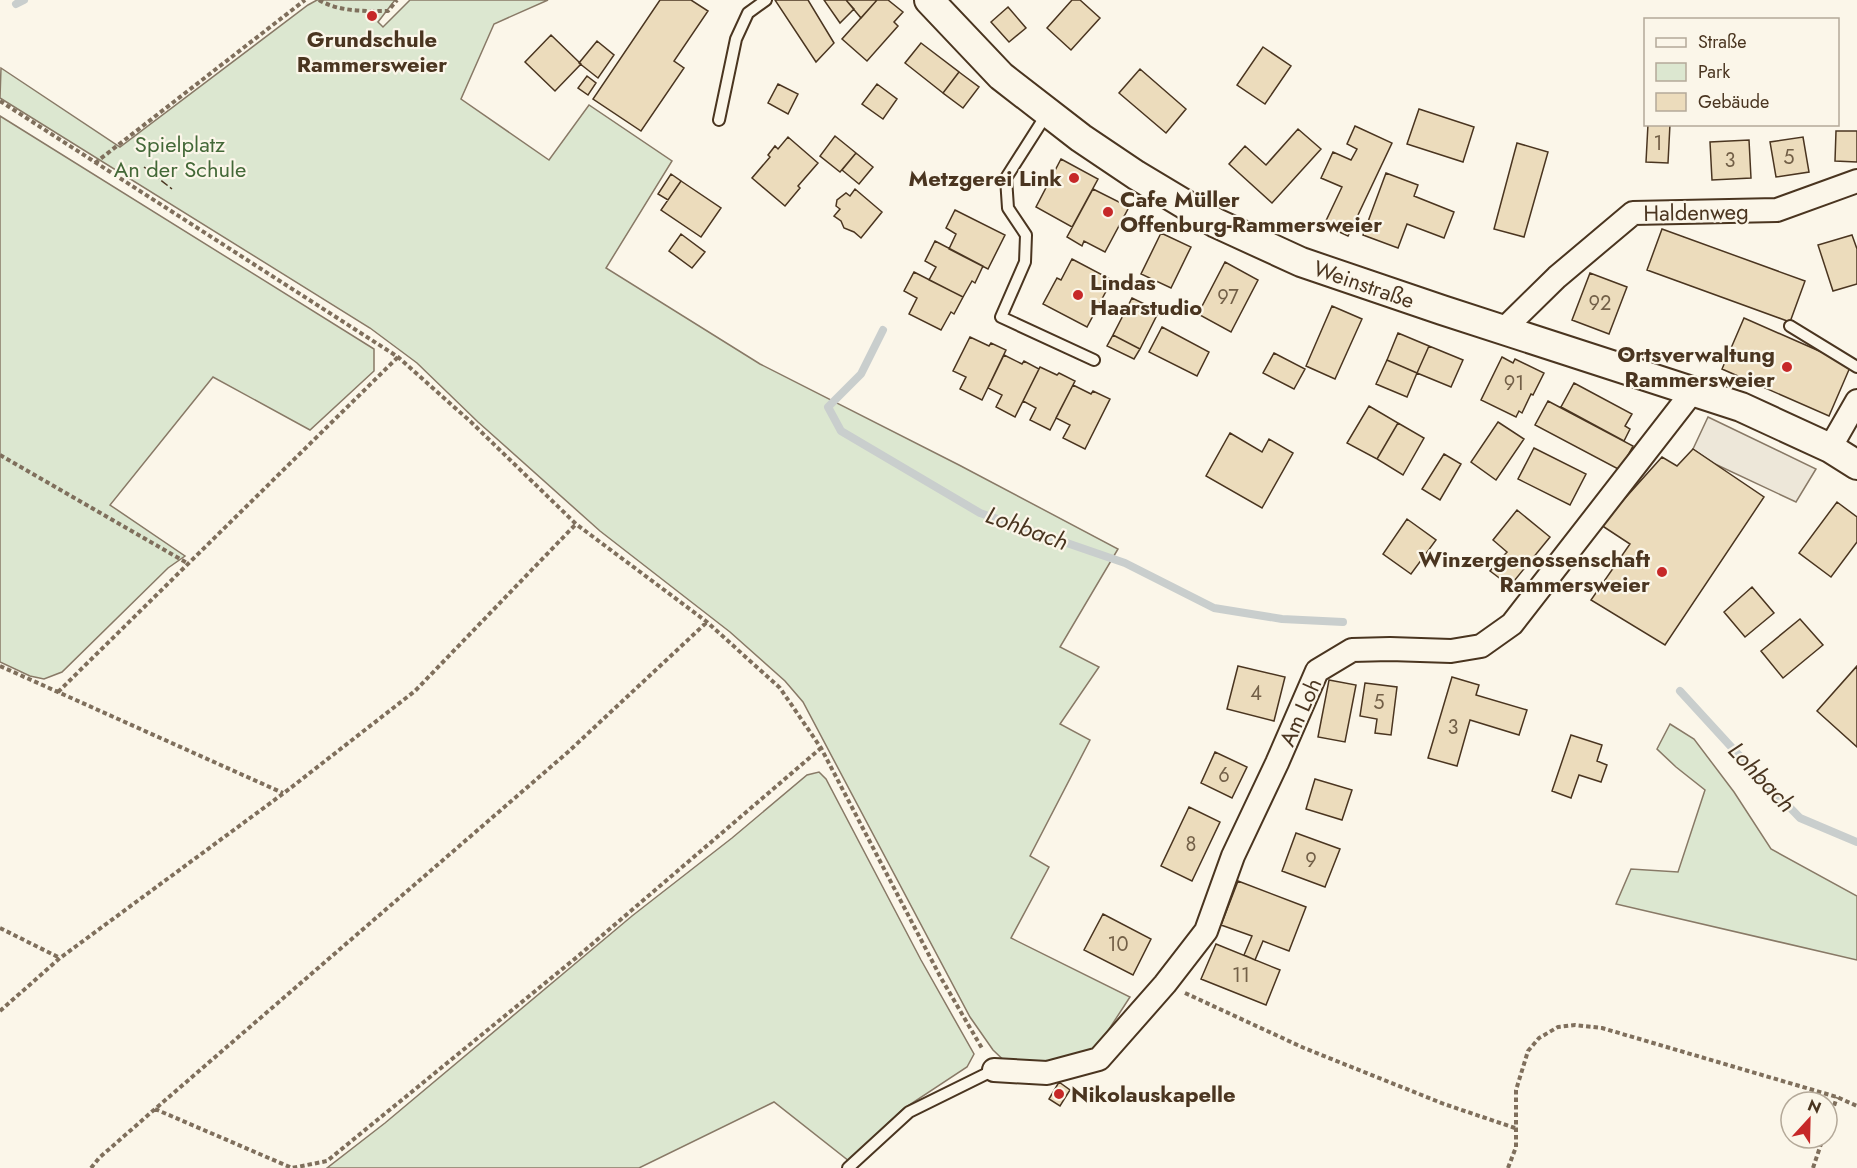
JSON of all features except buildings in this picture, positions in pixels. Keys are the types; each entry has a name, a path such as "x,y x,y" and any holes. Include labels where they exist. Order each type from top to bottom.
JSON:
{"street":[{"name":"Weinstraße","path":"929,0 1001,76 1082,138 1136,175 1216,223 1301,262 1741,407 1830,448 1857,465"},
{"name":"Haldenweg","path":"1503,330 1557,277 1633,213 1777,210 1857,181"},
{"name":"Am Loh","path":"994,1070 1047,1073 1099,1059 1165,984 1206,931 1233,856 1317,671 1352,650 1451,651 1481,646 1504,630 1512,624 1693,391"},
{"path":"1830,448 1857,400"}],"lane":[{"path":"719,120 736,39 748,13 766,0"},
{"path":"1048,112 1006,178 1008,208 1026,235 1025,262 1001,317 1094,360"},
{"path":"1790,326 1857,367"},
{"path":"848,1168 909,1112 994,1070"}],"path":[{"path":"95,163 305,0"},
{"path":"319,0 327,5 348,9 388,11 397,0"},
{"path":"0,101 398,357 471,422 576,524 707,622 780,688 821,748 941,978 994,1070"},
{"path":"58,692 398,357"},
{"path":"0,455 188,563"},
{"path":"0,1011 60,958 284,793 415,691 576,524"},
{"path":"91,1168 99,1158 155,1108 559,760 707,622"},
{"path":"0,666 284,793"},
{"path":"155,1108 292,1168 327,1161 577,957 821,748"},
{"path":"0,928 60,958"},
{"path":"1165,984 1304,1048 1444,1104 1515,1128"},
{"path":"1508,1168 1516,1147 1516,1090 1528,1051 1539,1038 1558,1028 1575,1025 1602,1028 1813,1090"},
{"path":"1839,1098 1857,1106"},
{"path":"1813,1168 1819,1150"}],"green space":[{"name":"Spielplatz An der Schule","path":"317,0 395,0 378,22 383,27 410,0 548,0 494,24 461,99 549,160 589,105 672,161 606,268 760,364 1118,549 1060,647 1099,667 1060,724 1090,740 1030,856 1049,867 1011,938 1130,997 1098,1046 1080,1059 1011,1067 993,1050 970,1017 803,702 785,681 730,632 600,531 478,422 417,363 370,328 0,98 1,68 120,147"},
{"path":"0,116 374,349 374,371 310,430 213,377 110,505 185,556 168,568 62,672 44,679 30,676 0,662"},
{"path":"1670,724 1694,739 1734,792 1771,849 1857,896 1857,960 1616,904 1631,869 1678,872 1705,790 1657,749"},
{"path":"819,772 826,779 921,960 974,1054 967,1067 903,1109 849,1161 774,1102 639,1168 327,1168 385,1123 632,916 732,838 807,775"}],"shaded area":[{"path":"1708,417 1816,469 1796,502 1715,464 1693,449"}],"waterway":[{"path":"16,4 24,0"},
{"name":"Lohbach","path":"883,330 861,374 828,407 841,431 980,513 1125,563 1214,608 1282,619 1343,622"},
{"name":"Lohbach","path":"1680,691 1800,818 1857,842"}],"fence":[{"path":"144,167 172,189"}],"place":[{"name":"Grundschule Rammersweier","path":"372,16"},
{"name":"Metzgerei Link","path":"1074,178"},
{"name":"Cafe Müller Offenburg-Rammersweier","path":"1108,212"},
{"name":"Lindas Haarstudio","path":"1078,295"},
{"name":"Ortsverwaltung Rammersweier","path":"1787,367"},
{"name":"Winzergenossenschaft Rammersweier","path":"1662,572"},
{"name":"Nikolauskapelle","path":"1059,1094"}]}
